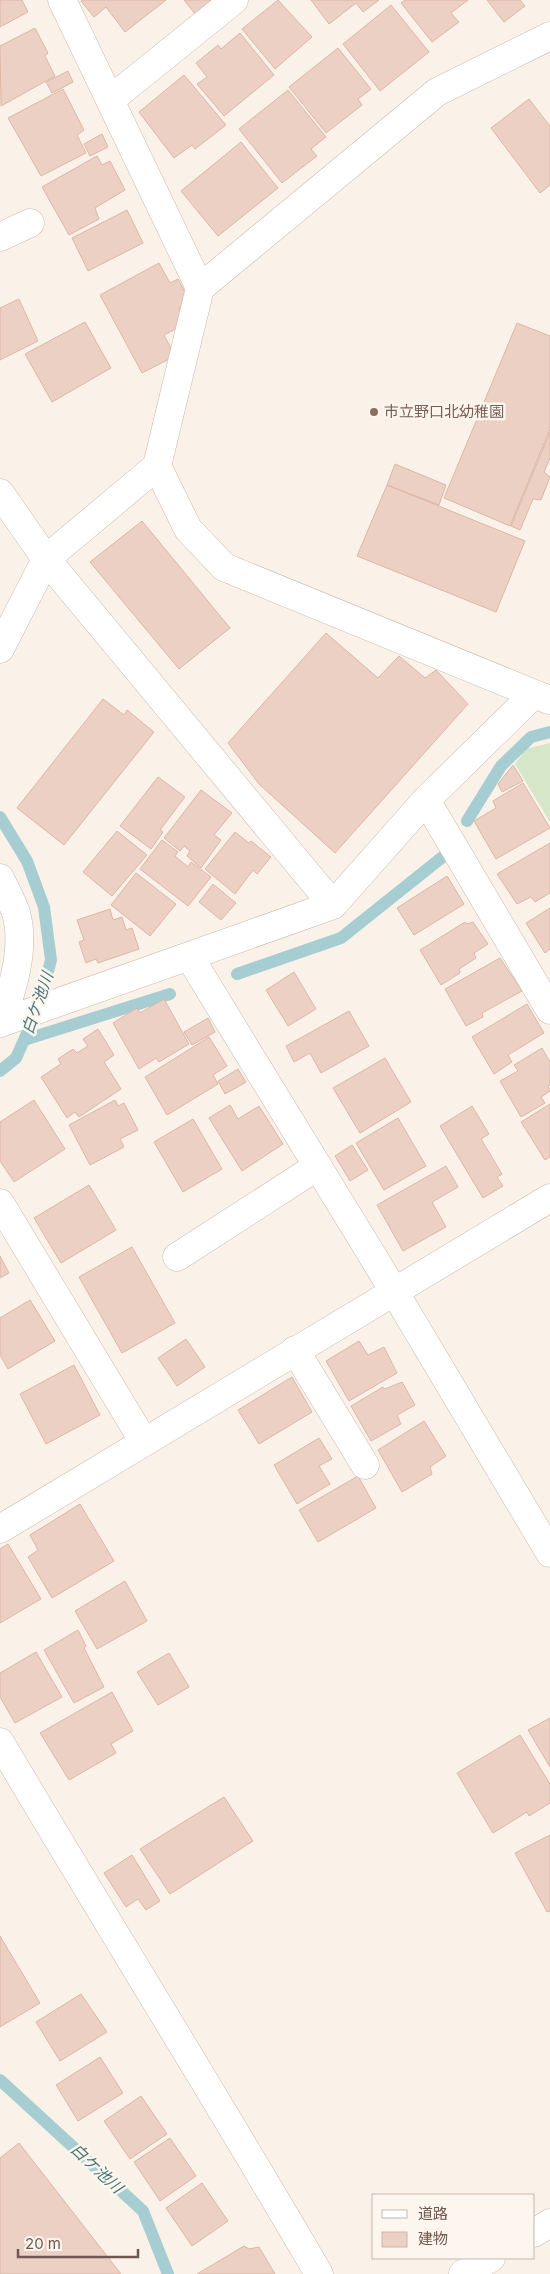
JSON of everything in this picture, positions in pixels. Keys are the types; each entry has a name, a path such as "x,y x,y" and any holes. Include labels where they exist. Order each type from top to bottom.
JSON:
{"street":[{"path":"62,0 200,288"},
{"path":"110,100 234,0"},
{"path":"0,649 46,559 157,466 200,288 437,92 550,36"},
{"path":"0,237 30,223"},
{"path":"0,1023 333,905 426,800 542,697 224,567 188,529 157,466"},
{"path":"0,493 46,559 333,905"},
{"path":"426,800 550,1010"},
{"path":"0,878 16,914 18,942 16,967 10,996 0,1023"},
{"path":"189,956 394,1291 550,1554"},
{"path":"177,1257 318,1166"},
{"path":"0,1529 550,1198"},
{"path":"0,1203 144,1442"},
{"path":"295,1350 365,1465"},
{"path":"0,1742 103,1916 240,2139 319,2274"},
{"path":"535,2232 550,2223"},
{"path":"464,2274 489,2259"}],"green space":[{"path":"550,743 550,822 515,764 526,749"}],"building":[{"path":"0,0 22,0 28,12 0,27"},
{"path":"166,0 125,32 106,7 94,17 81,1"},
{"path":"184,0 212,0 195,14"},
{"path":"278,0 312,37 275,69 242,29"},
{"path":"311,0 379,0 363,12 356,3 329,24"},
{"path":"405,0 468,0 451,13 459,22 432,42 401,3"},
{"path":"487,0 520,0 525,6 504,22"},
{"path":"391,5 429,52 380,91 343,44"},
{"path":"35,28 48,53 45,56 55,76 1,106 0,46"},
{"path":"240,33 274,75 224,116 197,84 207,77 196,63 218,45 221,49"},
{"path":"338,48 371,89 358,99 362,105 326,133 289,87"},
{"path":"68,71 73,82 52,93 46,82"},
{"path":"184,75 226,125 195,149 192,145 174,158 139,112"},
{"path":"63,89 84,130 77,135 86,153 41,176 8,118"},
{"path":"288,90 326,137 311,149 317,156 282,183 239,129"},
{"path":"529,99 550,126 550,185 540,193 491,128"},
{"path":"102,134 108,147 90,156 84,144"},
{"path":"241,142 278,188 218,236 181,191"},
{"path":"97,156 102,165 110,161 125,190 95,208 99,219 69,235 42,187"},
{"path":"127,210 143,243 88,271 72,238"},
{"path":"159,263 170,283 178,279 190,302 179,308 187,323 164,335 175,356 142,373 100,295"},
{"path":"19,299 38,341 0,360 0,308"},
{"path":"85,322 111,368 52,402 25,354"},
{"path":"517,323 550,336 550,429 510,526 444,498"},
{"path":"550,432 550,458 544,472 550,477 541,500 533,499 520,530 511,526"},
{"path":"395,464 446,485 439,505 387,485"},
{"path":"387,485 525,541 496,612 357,556"},
{"path":"142,521 230,628 179,669 90,562"},
{"path":"326,633 378,678 399,656 425,678 436,670 468,704 335,853 259,784 228,743"},
{"path":"103,699 124,715 127,710 154,732 64,845 17,808"},
{"path":"513,765 523,781 502,792 498,784"},
{"path":"158,777 185,797 160,830 163,832 151,849 120,826"},
{"path":"523,783 550,828 496,859 474,821 496,808 493,801"},
{"path":"201,790 232,813 214,835 221,840 201,868 187,856 190,851 184,846 180,851 164,838"},
{"path":"117,831 147,855 112,896 83,872"},
{"path":"235,832 249,843 251,841 271,857 257,874 253,870 235,894 205,869"},
{"path":"162,840 178,852 175,856 188,867 191,862 211,877 188,906 140,869"},
{"path":"550,843 550,893 535,902 531,897 517,904 497,874"},
{"path":"136,873 176,904 150,936 111,905"},
{"path":"447,876 464,904 414,935 397,908"},
{"path":"213,884 236,903 221,920 199,902"},
{"path":"550,908 550,949 545,953 526,923"},
{"path":"110,909 113,920 122,917 126,930 132,928 139,949 98,963 96,959 86,963 79,942 84,940 77,920"},
{"path":"465,922 467,924 473,922 488,944 474,953 476,958 459,969 460,973 441,985 420,950"},
{"path":"500,958 522,991 482,1013 483,1017 466,1026 445,989"},
{"path":"294,972 316,1009 288,1026 266,990"},
{"path":"164,999 189,1044 159,1062 156,1058 139,1069 113,1023 137,1008 140,1013"},
{"path":"527,1004 544,1033 508,1055 512,1062 494,1074 472,1037"},
{"path":"349,1011 369,1046 321,1073 310,1053 294,1062 286,1046"},
{"path":"208,1018 215,1032 192,1045 184,1032"},
{"path":"98,1029 114,1055 104,1062 121,1089 79,1117 75,1112 67,1118 41,1077 61,1064 58,1059 73,1049 77,1053 88,1046 83,1039"},
{"path":"209,1037 227,1066 213,1075 218,1084 167,1115 145,1077"},
{"path":"542,1048 550,1062 550,1085 548,1086 550,1091 541,1097 545,1103 521,1117 500,1081 518,1071 514,1065"},
{"path":"385,1058 411,1102 360,1133 333,1088"},
{"path":"238,1069 246,1082 225,1094 218,1081"},
{"path":"34,1100 65,1149 14,1182 0,1161 0,1122"},
{"path":"115,1100 118,1106 124,1103 138,1130 120,1139 124,1147 90,1165 69,1125"},
{"path":"550,1104 550,1157 545,1160 521,1122"},
{"path":"230,1105 238,1119 259,1106 283,1144 242,1171 209,1118"},
{"path":"472,1106 489,1134 481,1139 502,1174 497,1177 503,1186 483,1198 440,1126"},
{"path":"398,1118 426,1166 384,1190 356,1143"},
{"path":"193,1119 222,1169 183,1192 154,1142"},
{"path":"352,1145 368,1170 350,1181 335,1156"},
{"path":"446,1166 458,1187 432,1202 446,1227 403,1251 377,1205"},
{"path":"89,1185 116,1230 61,1263 34,1218"},
{"path":"132,1247 175,1323 122,1353 79,1277"},
{"path":"0,1256 9,1273 0,1278"},
{"path":"30,1300 55,1341 8,1369 0,1355 0,1318"},
{"path":"186,1339 205,1367 177,1386 158,1358"},
{"path":"359,1341 368,1355 384,1347 397,1373 349,1401 326,1361"},
{"path":"74,1365 100,1415 46,1444 20,1394"},
{"path":"292,1377 312,1412 259,1444 238,1410"},
{"path":"402,1382 415,1405 397,1415 401,1424 371,1441 351,1406 383,1387 385,1389"},
{"path":"424,1421 446,1456 430,1467 432,1474 402,1492 378,1450"},
{"path":"319,1438 332,1459 319,1466 330,1484 297,1504 274,1465"},
{"path":"358,1476 376,1508 318,1542 299,1510"},
{"path":"80,1504 114,1561 52,1598 28,1557 38,1550 30,1535"},
{"path":"8,1544 41,1599 0,1623 0,1549"},
{"path":"125,1581 147,1621 97,1649 75,1611"},
{"path":"78,1630 86,1646 84,1648 104,1687 74,1703 44,1650"},
{"path":"36,1652 62,1697 15,1723 0,1697 0,1673"},
{"path":"169,1653 189,1687 158,1705 137,1672"},
{"path":"112,1692 133,1731 111,1744 116,1753 69,1780 40,1733"},
{"path":"550,1718 550,1767 528,1730"},
{"path":"520,1735 550,1784 550,1803 529,1816 527,1812 493,1833 457,1773"},
{"path":"224,1797 253,1841 170,1894 140,1849"},
{"path":"550,1835 550,1911 547,1912 515,1853"},
{"path":"132,1855 160,1901 146,1910 138,1899 126,1907 104,1873"},
{"path":"0,1936 40,2003 0,2027"},
{"path":"81,1994 107,2032 60,2061 36,2022"},
{"path":"100,2057 123,2093 78,2121 56,2085"},
{"path":"141,2096 167,2134 130,2159 104,2121"},
{"path":"170,2138 196,2176 160,2201 134,2162"},
{"path":"19,2143 121,2274 0,2274 0,2158"},
{"path":"202,2183 228,2221 192,2246 166,2208"},
{"path":"244,2246 249,2249 259,2247 275,2274 197,2274"}],"waterway":[{"path":"467,821 501,766 531,737 550,732"},
{"name":"白ケ池川","path":"0,817 27,861 44,907 51,960 38,1009 16,1058 0,1071"},
{"path":"237,974 341,938 445,855"},
{"path":"24,1040 170,994"},
{"name":"白ケ池川","path":"0,2080 143,2211 168,2274"}],"place":[{"name":"市立野口北幼稚園","path":"374,412"}]}
